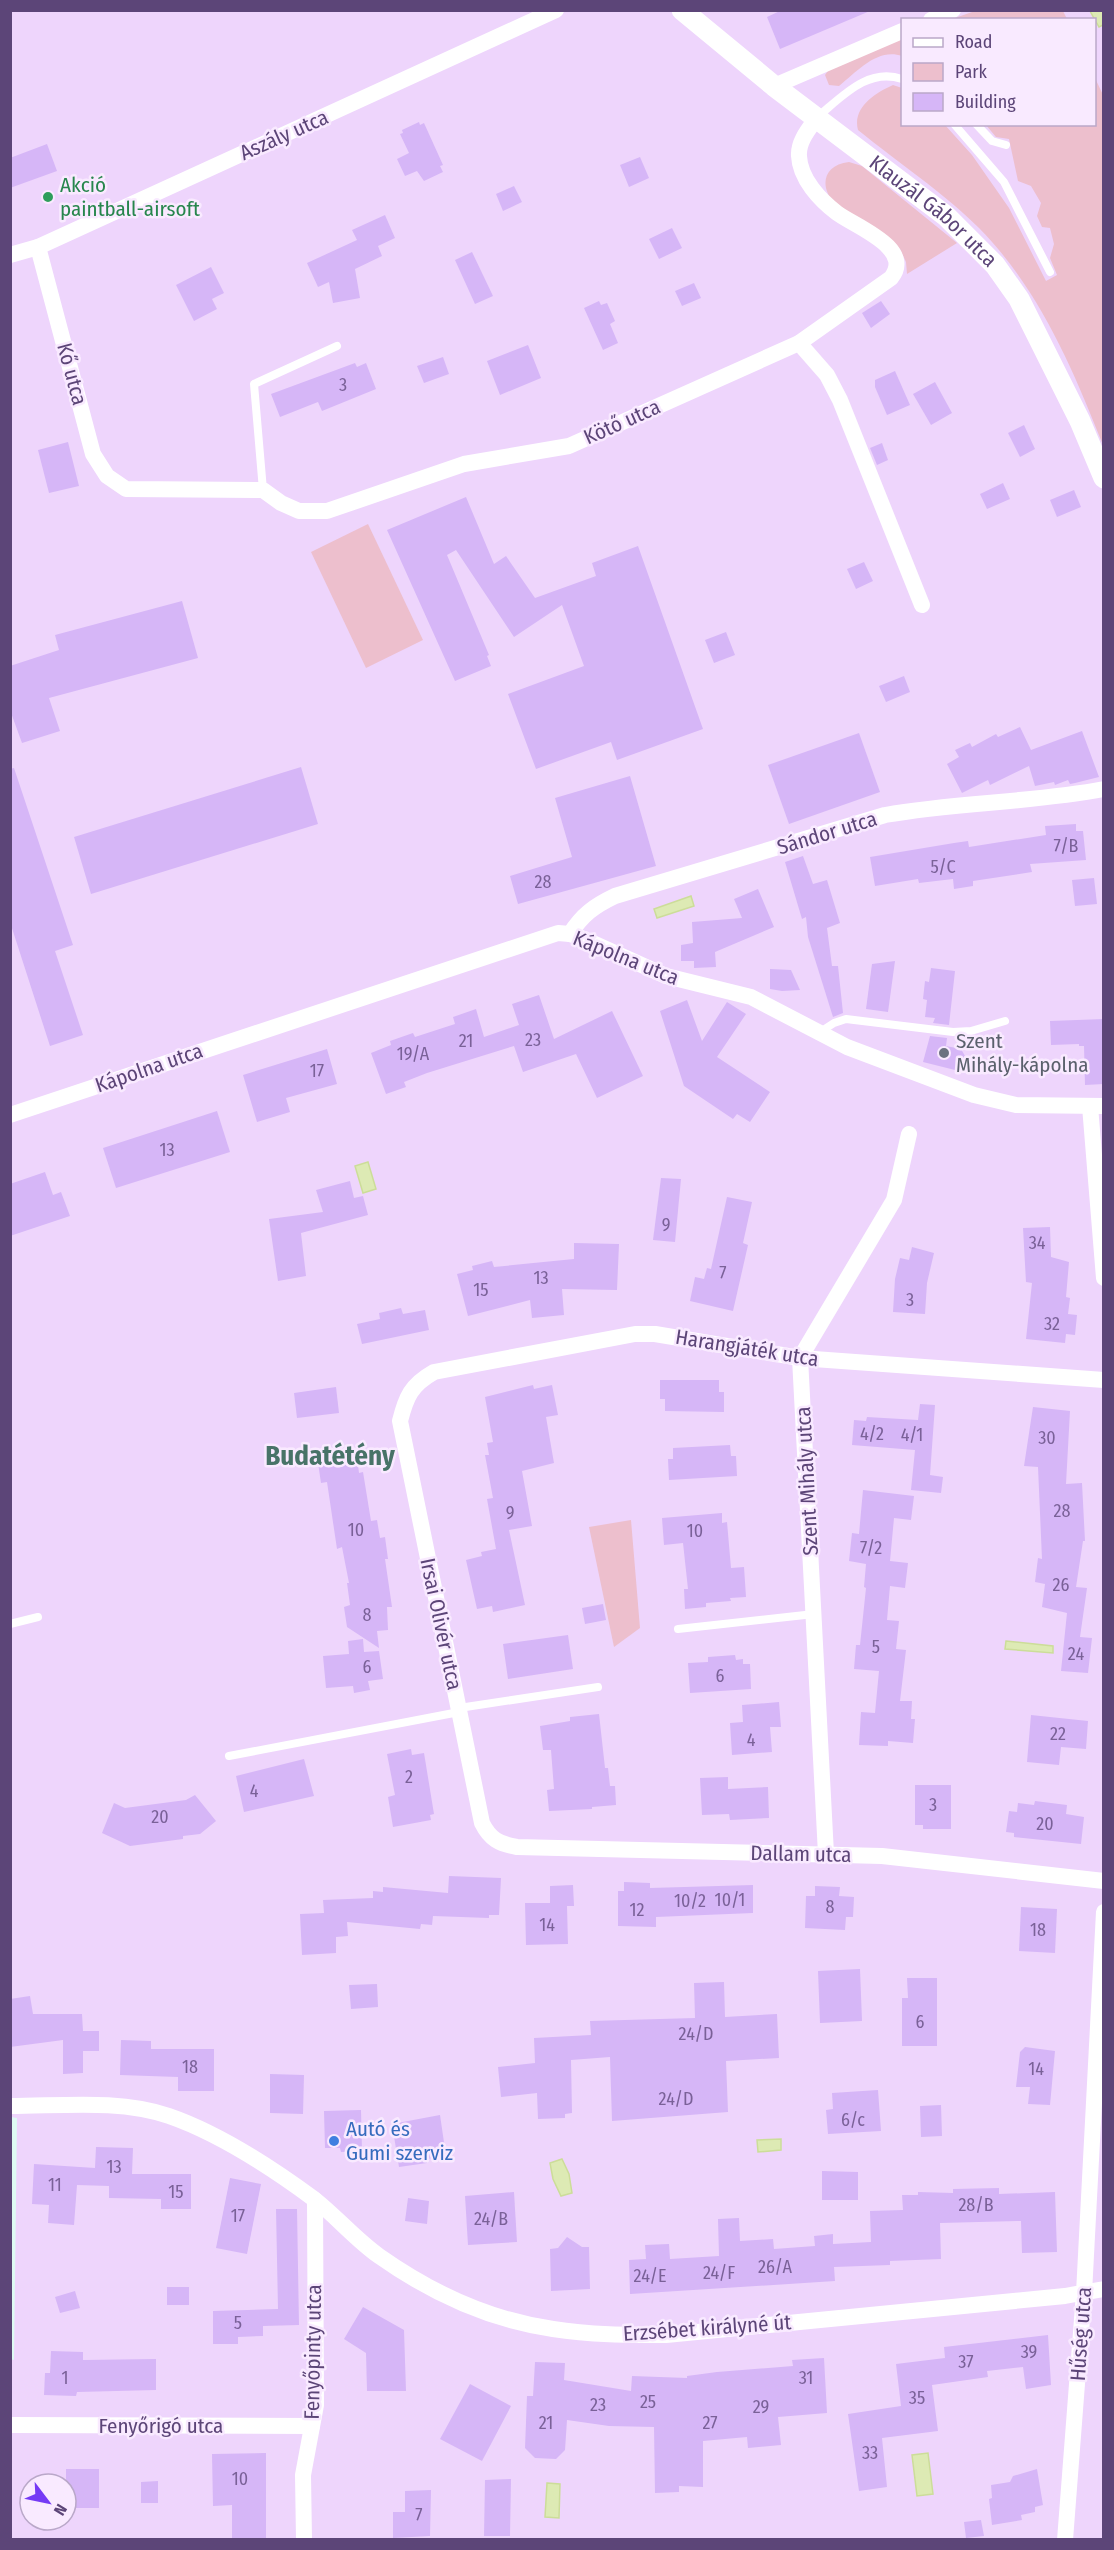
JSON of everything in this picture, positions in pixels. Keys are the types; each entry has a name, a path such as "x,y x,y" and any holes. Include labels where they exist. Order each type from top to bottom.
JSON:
{"street":[{"name":"Aszály utca","path":"10,255 38,247 556,10"},
{"name":"Klauzál Gábor utca","path":"682,10 774,86 946,216 995,265 1019,299 1080,421 1104,478"},
{"path":"935,18 952,10"},
{"path":"774,86 901,32"},
{"name":"Kötő utca","path":"263,490 281,503 298,511 327,510 464,464 569,446 799,343 891,278 898,266 897,259 889,248 825,203 812,189 799,156 802,139 816,118"},
{"name":"Kő utca","path":"38,247 93,454 107,476 126,489 263,490"},
{"path":"799,343 827,375 840,400 922,605"},
{"name":"Sándor utca","path":"570,934 582,916 596,905 615,896 885,815 913,810 1039,800 1104,789"},
{"name":"Kápolna utca","path":"10,1114 558,933 570,934 666,976 751,997 888,1063 994,1101 1016,1105 1097,1106"},
{"path":"1097,1106 1104,1278"},
{"path":"800,1358 894,1200 909,1134"},
{"name":"Harangjáték utca","path":"406,1400 419,1381 434,1372 634,1334 655,1334 800,1358 1104,1380"},
{"name":"Szent Mihály utca","path":"800,1358 826,1854"},
{"name":"Irsai Olivér utca","path":"406,1400 400,1421 403,1442 482,1822 491,1837 498,1843"},
{"name":"Dallam utca","path":"498,1843 517,1847 882,1856 1104,1881"},
{"name":"Hűség utca","path":"1065,2540 1084,2294 1104,1912"},
{"name":"Erzsébet királyné út","path":"10,2106 112,2107 168,2115 272,2170 315,2200 376,2254 413,2279 449,2298 496,2316 552,2329 609,2334 666,2335 1084,2294 1104,2289"},
{"name":"Fenyőpinty utca","path":"304,2540 303,2475 316,2405 315,2200"},
{"name":"Fenyőrigó utca","path":"10,2425 312,2426"}],"lane":[{"path":"816,118 856,85 873,77 901,73"},
{"path":"889,75 901,78"},
{"path":"956,126 1004,182 1050,272"},
{"path":"978,126 992,141 1006,145"},
{"path":"263,490 254,384 337,346"},
{"path":"820,1032 846,1019 953,1032 972,1031 1005,1021"},
{"path":"678,1629 814,1614"},
{"path":"10,1624 38,1617"},
{"path":"229,1756 459,1710 598,1687"}],"shaded area":[{"path":"11,11 1103,11 1103,2539 11,2539"},
{"path":"1090,11 1103,11 1103,25 1099,27"},
{"path":"691,896 694,906 657,918 654,909"},
{"path":"368,1162 376,1189 363,1193 355,1166"},
{"path":"1006,1641 1053,1646 1053,1653 1005,1649"},
{"path":"11,2117 17,2118 14,2360 10,2359"},
{"path":"781,2139 781,2150 758,2152 757,2140"},
{"path":"562,2159 569,2174 572,2193 561,2196 553,2179 550,2163"},
{"path":"928,2453 933,2494 917,2496 912,2455"},
{"path":"547,2483 560,2484 559,2518 545,2517"}],"green space":[{"path":"975,11 1063,11 1066,18 955,18"},
{"path":"901,39 901,56 893,54 876,58 839,86 829,85 825,75 830,68"},
{"path":"1096,80 1104,97 1103,445 1052,330 1019,277 1000,252 951,202 858,130 857,122 862,108 872,97 893,85 901,88 901,126 946,126 972,155 1009,208 1046,281 1057,275 1050,258 1054,244 1050,228 1042,227 1037,216 1041,203 1031,186 1018,181 1009,139 996,137 987,126 1096,126"},
{"path":"849,162 862,166 957,243 907,274 906,262 900,249 836,205 827,192 826,178 829,172 840,164"},
{"path":"368,524 423,640 366,668 311,552"},
{"path":"631,1520 640,1628 614,1647 589,1527"}],"building":[{"path":"782,10 870,11 780,49 767,17"},
{"path":"419,122 420,125 424,123 443,165 440,166 443,172 424,181 417,171 405,176 397,159 409,153 400,134 403,133 402,130"},
{"path":"47,144 57,171 10,188 10,158"},
{"path":"640,157 649,178 629,187 620,165"},
{"path":"514,186 522,202 503,211 496,194"},
{"path":"385,215 395,238 378,246 382,256 355,269 360,298 333,303 329,282 318,287 307,263 357,240 352,230"},
{"path":"672,228 682,248 659,259 649,239"},
{"path":"472,252 493,296 475,304 455,260"},
{"path":"211,267 224,293 212,299 217,309 194,321 176,285"},
{"path":"694,283 701,298 682,306 675,291"},
{"path":"599,301 601,305 607,303 615,321 610,324 618,343 603,350 584,308"},
{"path":"881,301 890,314 871,328 862,313"},
{"path":"528,345 541,378 500,395 487,361"},
{"path":"443,357 449,374 424,383 417,366"},
{"path":"355,363 357,367 366,363 376,389 322,411 318,402 280,417 271,394"},
{"path":"895,371 910,405 887,415 875,387 875,380"},
{"path":"935,382 952,413 931,425 913,394"},
{"path":"1024,425 1035,449 1020,457 1008,433"},
{"path":"68,442 79,486 49,493 38,450"},
{"path":"882,443 888,460 877,465 870,448"},
{"path":"1003,483 1010,499 987,509 980,494"},
{"path":"1074,490 1081,507 1057,517 1050,500"},
{"path":"466,497 494,564 506,556 535,598 596,576 592,563 638,546 703,729 617,760 611,742 536,769 508,694 584,666 562,605 514,637 456,550 447,555 489,655 487,656 491,666 455,681 387,530"},
{"path":"864,562 873,581 856,589 847,569"},
{"path":"182,601 198,658 49,698 60,731 22,743 10,710 10,666 59,650 55,635"},
{"path":"726,632 735,655 714,663 705,640"},
{"path":"904,676 910,692 886,702 879,686"},
{"path":"1020,727 1031,750 1082,731 1099,777 1070,784 1068,780 1055,785 1054,782 1035,786 1029,766 990,785 988,780 962,793 947,764 959,757 955,750 970,743 972,747 996,734 998,737"},
{"path":"859,733 880,792 789,824 768,765"},
{"path":"301,767 318,824 91,894 74,837"},
{"path":"14,768 73,945 55,951 83,1035 50,1046 10,922 10,769"},
{"path":"630,776 656,866 518,904 510,876 572,857 555,798"},
{"path":"1076,824 1076,831 1083,831 1086,860 1030,864 1032,872 973,881 973,886 954,889 953,879 919,883 918,879 875,886 870,857 968,841 969,847 1046,835 1045,826"},
{"path":"803,856 813,884 827,880 840,923 827,928 832,966 838,966 843,1013 833,1017 808,937 806,917 802,919 785,862"},
{"path":"1094,878 1097,904 1075,906 1072,880"},
{"path":"758,889 774,927 715,952 716,967 694,968 694,961 681,961 681,945 693,943 692,922 742,918 734,899"},
{"path":"895,961 888,1012 866,1009 872,964"},
{"path":"931,968 955,971 949,1025 933,1023 935,1018 925,1017 927,1000 923,999 925,981 929,982"},
{"path":"770,969 791,970 800,990 770,989"},
{"path":"539,995 554,1039 612,1011 643,1076 597,1098 576,1054 523,1072 514,1046 427,1073 404,1082 406,1087 386,1094 371,1053 391,1045 390,1041 413,1033 415,1037 455,1024 453,1017 476,1009 484,1037 519,1025 512,1004"},
{"path":"687,1000 702,1041 727,1002 746,1014 717,1057 770,1092 750,1122 737,1114 733,1119 684,1086 660,1011"},
{"path":"1104,1019 1104,1084 1085,1085 1084,1046 1079,1046 1079,1044 1051,1045 1050,1021"},
{"name":"Szent Mihály-kápolna","path":"930,1036 947,1038 946,1046 961,1049 965,1056 965,1063 961,1068 955,1070 923,1062"},
{"path":"327,1049 337,1084 286,1098 290,1112 257,1122 243,1075"},
{"path":"217,1111 230,1152 116,1188 103,1148"},
{"path":"45,1172 53,1195 61,1192 70,1216 10,1236 10,1184"},
{"path":"661,1178 681,1179 675,1242 653,1240"},
{"path":"350,1181 354,1198 363,1196 368,1215 301,1233 306,1276 278,1281 269,1219 323,1212 316,1190"},
{"path":"727,1197 752,1202 743,1243 748,1245 733,1311 690,1301 695,1277 704,1279 707,1268 711,1269"},
{"path":"1050,1227 1051,1257 1069,1262 1066,1297 1070,1298 1068,1314 1077,1315 1075,1335 1066,1334 1065,1343 1026,1339 1032,1283 1026,1282 1023,1228"},
{"path":"574,1243 619,1244 617,1290 562,1289 564,1315 532,1318 530,1300 468,1316 457,1274 473,1270 472,1266 492,1261 494,1267 574,1259"},
{"path":"912,1247 934,1253 927,1283 925,1314 893,1312 895,1279 900,1258 909,1260"},
{"path":"401,1308 403,1314 425,1310 429,1330 362,1344 357,1324 380,1319 379,1313"},
{"path":"660,1380 719,1380 719,1392 724,1392 724,1412 665,1411 665,1399 660,1399"},
{"path":"533,1385 534,1389 552,1385 558,1415 546,1417 554,1463 522,1471 532,1526 509,1530 525,1605 493,1612 492,1606 477,1609 466,1560 482,1556 481,1552 496,1549 487,1499 493,1498 485,1455 489,1455 487,1443 493,1442 485,1397"},
{"path":"336,1387 339,1413 297,1418 294,1393"},
{"path":"920,1404 935,1405 930,1475 943,1477 941,1493 911,1490 915,1450 852,1445 854,1420 866,1421 867,1417 918,1420"},
{"path":"1033,1407 1070,1411 1066,1484 1082,1483 1085,1541 1083,1541 1076,1587 1087,1588 1080,1637 1092,1638 1088,1673 1061,1671 1067,1613 1042,1607 1045,1584 1035,1582 1038,1558 1042,1559 1038,1467 1024,1466"},
{"path":"730,1445 731,1456 736,1456 737,1476 669,1480 668,1459 673,1459 673,1448"},
{"path":"356,1450 359,1473 363,1472 371,1521 377,1520 380,1538 385,1537 388,1559 385,1559 392,1607 387,1607 388,1630 377,1631 379,1648 347,1627 344,1607 350,1605 347,1583 349,1583 342,1547 337,1549 327,1482 321,1483 317,1456"},
{"path":"863,1490 914,1496 911,1520 894,1518 890,1561 908,1563 905,1588 890,1586 887,1620 899,1621 896,1649 906,1650 900,1701 912,1701 911,1719 915,1719 913,1743 888,1741 888,1746 859,1745 861,1712 875,1713 879,1671 854,1669 856,1645 860,1645 866,1564 849,1561 852,1533 859,1534"},
{"path":"722,1513 722,1523 727,1522 731,1568 744,1567 746,1597 730,1598 731,1601 706,1603 706,1607 685,1609 684,1589 688,1589 683,1543 664,1545 662,1518"},
{"path":"603,1604 606,1620 585,1624 582,1608"},
{"path":"568,1635 573,1669 508,1679 503,1644"},
{"path":"363,1639 364,1652 379,1651 383,1679 368,1681 370,1690 354,1693 353,1686 326,1688 323,1656 349,1654 348,1641"},
{"path":"735,1655 736,1660 743,1659 743,1664 750,1664 751,1689 690,1693 688,1663 708,1662 708,1657"},
{"path":"779,1702 781,1727 770,1727 772,1752 732,1755 730,1723 743,1722 742,1705"},
{"path":"599,1714 605,1768 608,1768 610,1786 615,1786 616,1805 592,1807 592,1809 549,1811 547,1790 554,1789 551,1750 543,1750 540,1726 570,1721 570,1717"},
{"path":"1031,1715 1088,1721 1086,1749 1061,1747 1059,1765 1027,1762"},
{"path":"411,1749 412,1755 424,1753 434,1814 430,1815 431,1820 393,1827 388,1797 395,1795 387,1754"},
{"path":"304,1759 314,1796 244,1812 236,1776"},
{"path":"728,1777 728,1789 768,1787 769,1818 730,1820 729,1814 702,1815 700,1778"},
{"path":"915,1785 951,1785 951,1829 923,1829 923,1825 915,1825"},
{"path":"195,1795 216,1821 200,1834 183,1836 183,1839 130,1846 102,1833 114,1803 125,1808 186,1800"},
{"path":"1035,1801 1067,1805 1066,1814 1084,1817 1081,1844 1014,1837 1014,1833 1006,1832 1009,1811 1017,1812 1018,1803 1034,1805"},
{"path":"449,1876 501,1878 499,1915 489,1915 489,1918 433,1916 432,1925 421,1924 420,1929 347,1922 348,1936 336,1937 336,1953 302,1955 300,1914 324,1913 323,1900 373,1898 373,1891 383,1892 383,1887 448,1893"},
{"path":"624,1882 650,1883 650,1888 753,1885 753,1913 656,1917 656,1927 618,1926 618,1891 624,1891"},
{"path":"573,1885 574,1906 567,1906 568,1944 526,1945 525,1903 550,1903 550,1886"},
{"path":"815,1886 840,1887 839,1896 854,1897 853,1917 846,1917 845,1930 805,1928 806,1896 815,1896"},
{"path":"1021,1907 1057,1909 1055,1953 1019,1951"},
{"path":"860,1969 862,2021 820,2023 818,1971"},
{"path":"907,1978 937,1978 937,2046 902,2046 902,1998 908,1998"},
{"path":"724,1982 725,2017 777,2014 779,2058 726,2061 728,2112 612,2121 610,2057 571,2060 572,2113 565,2114 565,2118 538,2119 537,2093 501,2097 498,2067 535,2063 534,2038 591,2035 590,2021 695,2018 694,1983"},
{"path":"377,1984 378,2007 351,2009 349,1985"},
{"path":"30,1996 33,2014 82,2014 83,2031 99,2031 99,2051 83,2051 83,2073 63,2074 63,2040 10,2047 10,1999"},
{"path":"121,2040 151,2041 151,2049 214,2049 214,2091 178,2091 178,2077 120,2075"},
{"path":"1025,2047 1055,2051 1050,2105 1028,2104 1030,2087 1016,2087 1020,2052"},
{"path":"270,2074 304,2075 303,2114 270,2113"},
{"path":"878,2090 881,2131 828,2134 826,2110 833,2109 832,2093"},
{"path":"941,2105 942,2136 921,2137 920,2106"},
{"path":"361,2110 362,2151 341,2152 340,2148 325,2148 324,2111"},
{"path":"440,2115 446,2156 427,2159 427,2163 399,2167 392,2124"},
{"path":"96,2147 133,2148 132,2174 191,2174 191,2209 161,2209 161,2199 109,2198 109,2186 77,2185 74,2225 48,2223 49,2205 32,2204 34,2164 95,2168"},
{"path":"822,2171 858,2172 858,2200 822,2200"},
{"path":"230,2178 261,2184 247,2254 216,2248"},
{"path":"999,2188 999,2194 1055,2192 1057,2252 1022,2253 1021,2221 940,2223 941,2259 890,2261 890,2265 834,2267 835,2281 630,2294 629,2260 646,2259 645,2245 669,2244 670,2259 719,2256 718,2219 739,2218 740,2241 773,2239 774,2249 815,2246 814,2236 833,2234 833,2244 871,2242 870,2211 903,2210 902,2195 918,2195 918,2192 953,2193 953,2189"},
{"path":"514,2192 517,2242 468,2245 465,2196"},
{"path":"408,2198 429,2201 427,2224 405,2221"},
{"path":"276,2209 297,2209 299,2325 263,2326 263,2336 238,2337 238,2344 213,2344 213,2311 278,2309"},
{"path":"567,2237 582,2247 589,2247 590,2289 551,2291 550,2249 558,2248"},
{"path":"167,2287 189,2287 189,2305 167,2305"},
{"path":"75,2291 80,2308 60,2313 55,2297"},
{"path":"363,2307 404,2330 406,2391 367,2391 366,2353 344,2339"},
{"path":"1048,2335 1051,2385 1026,2389 1023,2367 987,2371 988,2377 932,2385 938,2431 882,2438 887,2487 859,2491 848,2414 901,2406 896,2364 945,2358 944,2347"},
{"path":"51,2351 83,2352 83,2360 156,2359 156,2390 77,2392 76,2396 44,2395 45,2373 50,2373"},
{"path":"824,2358 827,2413 778,2417 781,2445 748,2448 747,2437 703,2441 703,2487 679,2486 679,2492 655,2493 654,2427 609,2426 567,2420 565,2450 556,2459 535,2458 525,2448 527,2396 533,2396 535,2362 565,2363 564,2380 631,2391 632,2376 687,2378 687,2376 717,2372 793,2366 792,2360"},
{"path":"470,2384 511,2406 482,2461 440,2439"},
{"path":"266,2453 266,2540 232,2540 232,2505 213,2506 212,2454"},
{"path":"66,2469 99,2469 99,2508 78,2508 78,2472 66,2472"},
{"path":"1037,2469 1043,2505 1035,2507 1035,2512 1021,2515 1022,2520 992,2525 989,2499 992,2498 991,2485 1010,2482 1013,2476"},
{"path":"511,2479 510,2536 484,2536 485,2480"},
{"path":"158,2481 158,2503 141,2503 141,2482"},
{"path":"431,2490 430,2536 393,2538 393,2512 405,2512 405,2491"},
{"path":"981,2520 984,2536 966,2538 964,2522"}],"place":[{"name":"Akció paintball-airsoft","path":"48,197"},
{"name":"Szent Mihály-kápolna","path":"944,1053"},
{"name":"Autó és Gumi szerviz","path":"334,2141"}],"district":[{"name":"Budatétény","path":"330,1456"}]}
